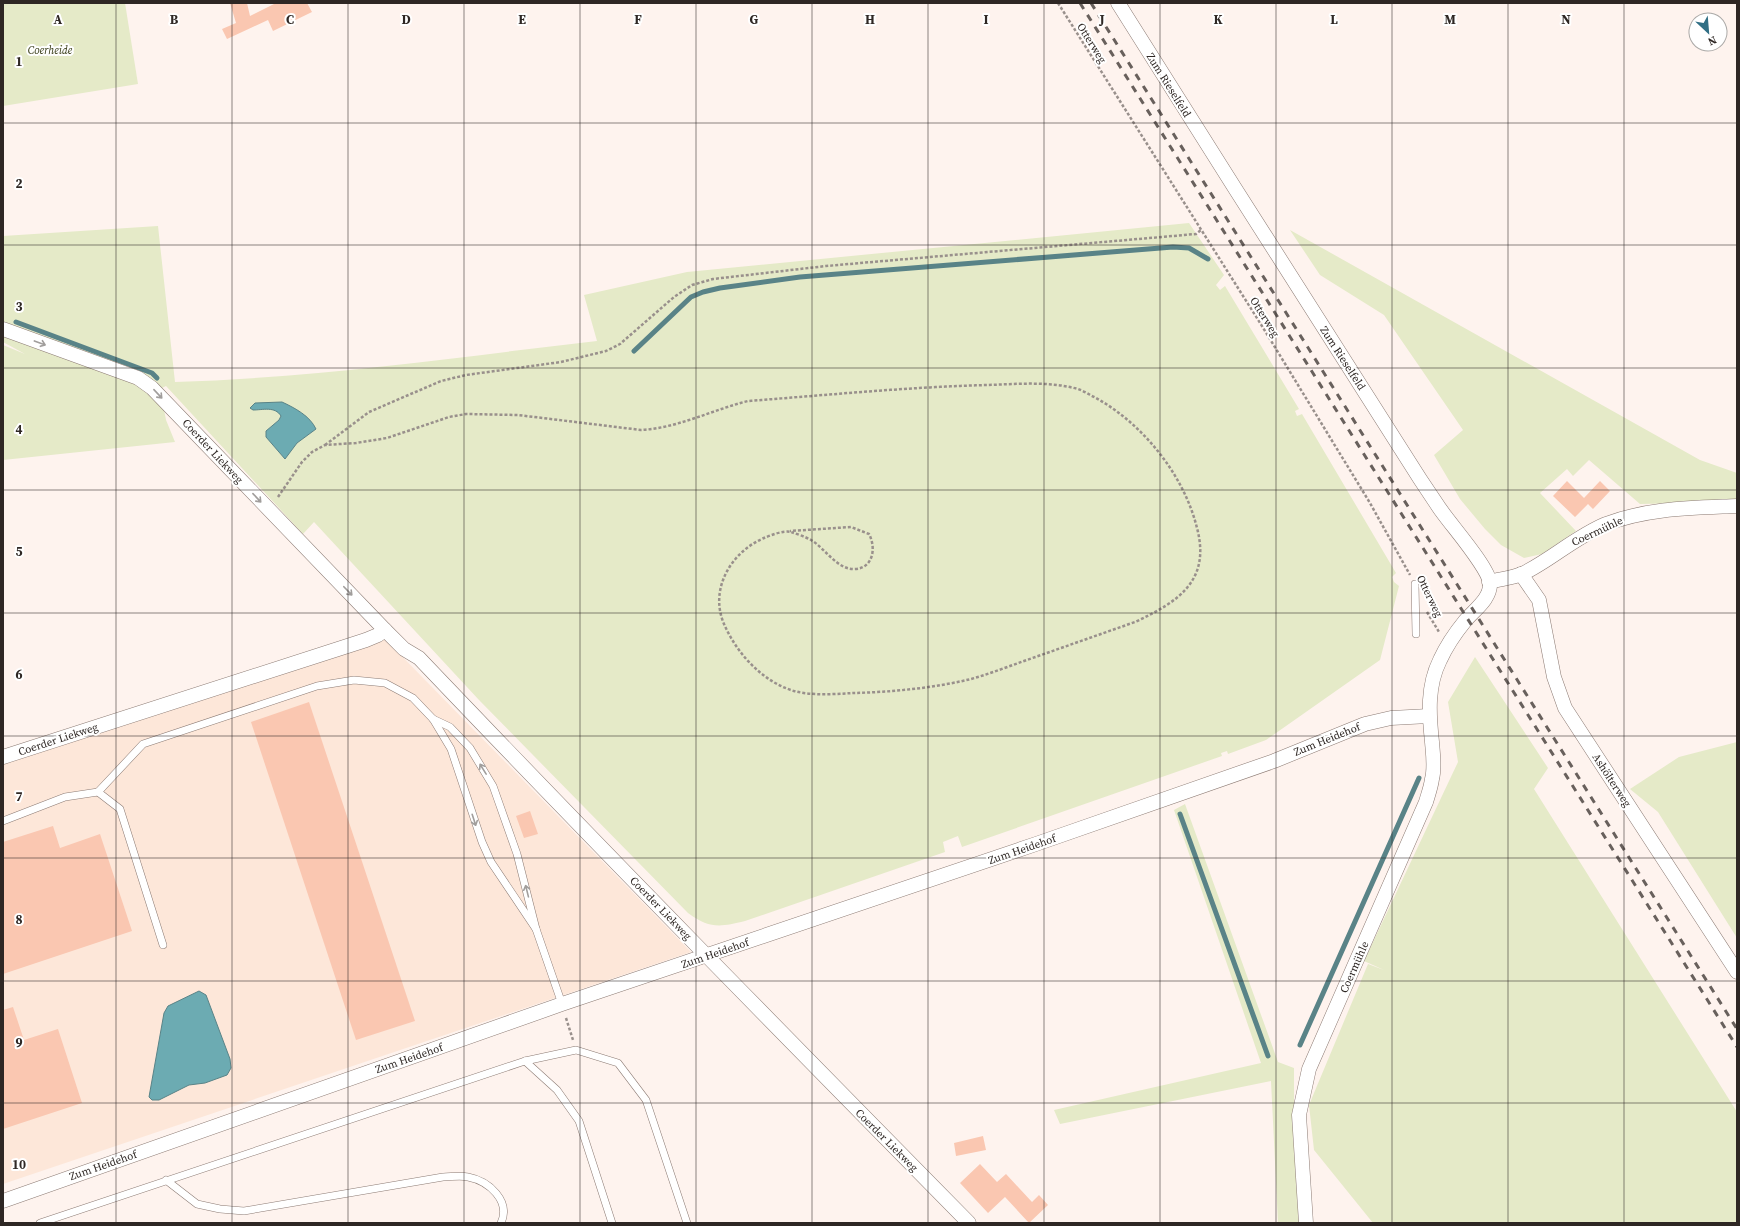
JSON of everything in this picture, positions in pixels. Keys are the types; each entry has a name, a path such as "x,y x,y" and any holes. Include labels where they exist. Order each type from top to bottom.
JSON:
{"street":[{"name":"Zum Rieselfeld","path":"1118,3 1437,506 1484,568 1489,582"},
{"name":"Coerder Liekweg","path":"3,329 138,378 152,388 385,630 404,649 419,658 707,956 969,1223"},
{"name":"Coermühle","path":"1489,582 1521,574 1577,538 1632,515 1660,510 1737,506"},
{"name":"Ashölterweg","path":"1521,574 1539,600 1554,677 1565,708 1737,972"},
{"path":"1429,716 1430,696 1434,676 1440,660 1464,622 1482,603 1489,591 1489,582"},
{"name":"Coerder Liekweg","path":"3,757 366,640 385,630"},
{"name":"Coermühle","path":"1306,1223 1299,1115 1309,1069 1426,802 1433,778 1429,716"},
{"name":"Zum Heidehof","path":"3,1201 562,1004 707,956 1274,761 1366,724 1391,718 1429,716"}],"lane":[{"path":"1415,584 1416,634"},
{"path":"3,821 65,797 98,792 143,744 317,686 354,680 385,684 413,698 433,720 451,749 482,842 491,862 536,929"},
{"path":"433,720 450,727 470,748 493,786 517,854 536,929 562,1004"},
{"path":"98,792 120,809 163,945"},
{"path":"40,1223 525,1061 576,1050 618,1063 646,1100 687,1223"},
{"path":"525,1061 557,1090 579,1122 612,1223"},
{"path":"166,1180 197,1204 220,1210 244,1211 443,1177 468,1177 487,1184 500,1197 504,1216 501,1223"}],"path":[{"name":"Otterweg","path":"1058,3 1262,326 1362,490 1415,584"},
{"path":"268,509 302,462 312,452 369,412 441,381 466,375 561,362 606,351 620,344 674,297 692,285 713,279 826,266 1196,234 1201,230"},
{"path":"324,445 356,443 387,438 449,417 466,414 518,415 641,430 673,426 721,408 748,401 966,386 1049,384 1080,390 1108,405 1129,420 1147,438 1179,483 1194,514 1202,544 1200,564 1192,581 1179,597 1160,611 1135,622 971,679 874,692 826,694 795,691 775,683 752,665 734,643 723,623 720,585 727,570 737,556 751,543 790,531 851,527 869,534 874,542 873,555 866,565 855,569 840,564 811,540 790,531"},
{"name":"Otterweg","path":"1424,606 1449,644"},
{"path":"562,1004 576,1050"}],"shaded area":[{"path":"385,639 691,952 3,1184 3,764"}],"green space":[{"name":"Coerheide","path":"3,3 125,3 138,84 3,106"},
{"path":"1189,223 1224,275 1216,285 1220,290 1225,286 1299,409 1295,411 1297,416 1302,414 1396,573 1392,577 1394,582 1399,586 1380,660 1266,740 1228,754 1227,751 1221,753 1222,756 962,847 958,836 943,842 945,852 745,921 729,925 715,925 703,922 688,913 479,700 314,522 303,534 166,386 160,389 166,420 175,442 3,460 3,345 25,354 3,342 3,236 158,226 175,382 228,380 334,371 597,341 584,295 687,272","holes":["273,409 313,424 316,429 297,443 285,459 266,437 266,431 279,420 281,416 278,411"]},
{"path":"1290,230 1700,460 1737,473 1737,502 1640,504 1589,460 1573,476 1567,469 1540,493 1576,531 1542,554 1524,558 1501,545 1485,529 1460,499 1434,455 1463,430 1384,315 1320,275"},
{"path":"1475,657 1548,768 1534,789 1737,1112 1737,1223 1373,1223 1314,1150 1309,1105 1368,964 1384,970 1364,961 1458,762 1448,702"},
{"path":"1737,742 1737,938 1658,812 1630,789 1679,757"},
{"path":"1185,804 1278,1062 1294,1068 1294,1118 1300,1223 1278,1223 1271,1081 1060,1124 1054,1110 1261,1063 1174,810"}],"water":[{"path":"282,402 306,416 316,429 297,443 285,459 266,437 266,431 279,420 281,416 276,411 265,409 253,410 250,408 255,403"},
{"path":"199,991 206,995 230,1059 231,1068 227,1075 205,1083 189,1085 159,1100 152,1100 149,1097 164,1013 168,1006"}],"building":[{"path":"230,3 247,3 250,16 276,3 307,3 312,12 273,31 268,20 227,39 222,29 236,23"},
{"path":"1567,481 1584,498 1600,481 1610,491 1593,509 1588,504 1575,517 1553,496"},
{"path":"309,702 415,1021 356,1040 251,722"},
{"path":"530,811 538,834 524,838 516,816"},
{"path":"53,826 60,848 100,834 132,931 3,974 3,842"},
{"path":"13,1007 24,1040 58,1029 82,1103 3,1129 3,1010"},
{"path":"983,1136 986,1150 956,1156 954,1143"},
{"path":"980,1164 997,1182 1006,1174 1032,1202 1039,1195 1048,1205 1029,1223 1005,1197 988,1213 960,1183"}],"waterway":[{"path":"634,351 691,297 703,292 720,288 800,277 1173,247 1189,248 1208,259"},
{"path":"16,322 152,373 157,378"},
{"path":"1300,1045 1419,778"},
{"path":"1180,814 1268,1056"}],"railway":[{"path":"1080,3 1737,1047"},
{"path":"1091,3 1737,1029"}]}
